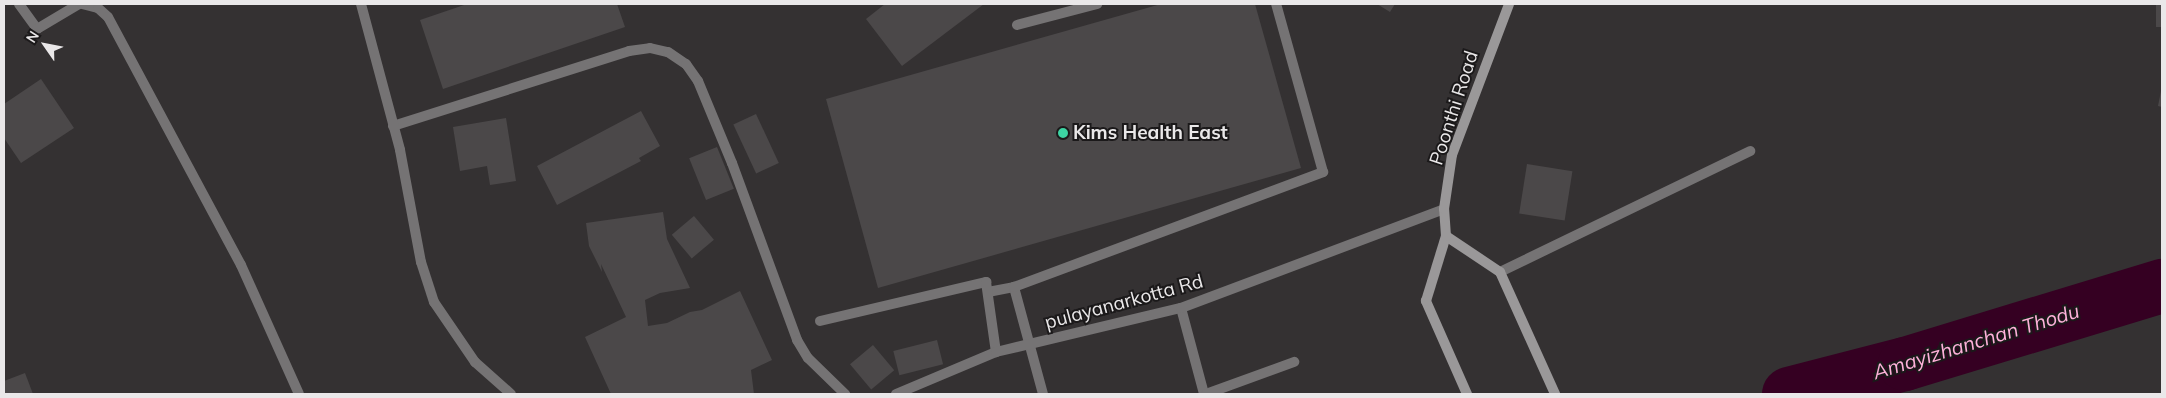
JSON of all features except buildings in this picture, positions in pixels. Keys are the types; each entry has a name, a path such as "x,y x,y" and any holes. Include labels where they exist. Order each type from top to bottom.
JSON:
{"main road":[{"name":"Poonthi Road","path":"1467,394 1426,302 1446,236 1444,210 1452,155 1510,4"},
{"path":"1446,236 1500,272 1555,394"}],"street":[{"path":"19,4 37,29 81,4 98,8 108,16 241,266 300,394"},
{"path":"361,4 393,126 421,262 434,302 475,362 511,394"},
{"path":"1017,26 1097,4"},
{"path":"988,292 1014,287 1323,172 1276,4"},
{"path":"393,126 629,52 650,48 668,52 686,64 698,81 732,163 797,340 808,358 845,394"},
{"path":"1500,272 1750,151"},
{"name":"pulayanarkotta Rd","path":"896,394 996,352 1181,308 1444,210"},
{"path":"820,321 986,282 996,352"},
{"path":"1014,287 1043,394"},
{"path":"1181,308 1205,394 1294,362"}],"waterway":[{"name":"Amayizhanchan Thodu","path":"1789,394 1905,364 2162,286"}],"place":[{"name":"Kims Health East","path":"1063,133"}]}
